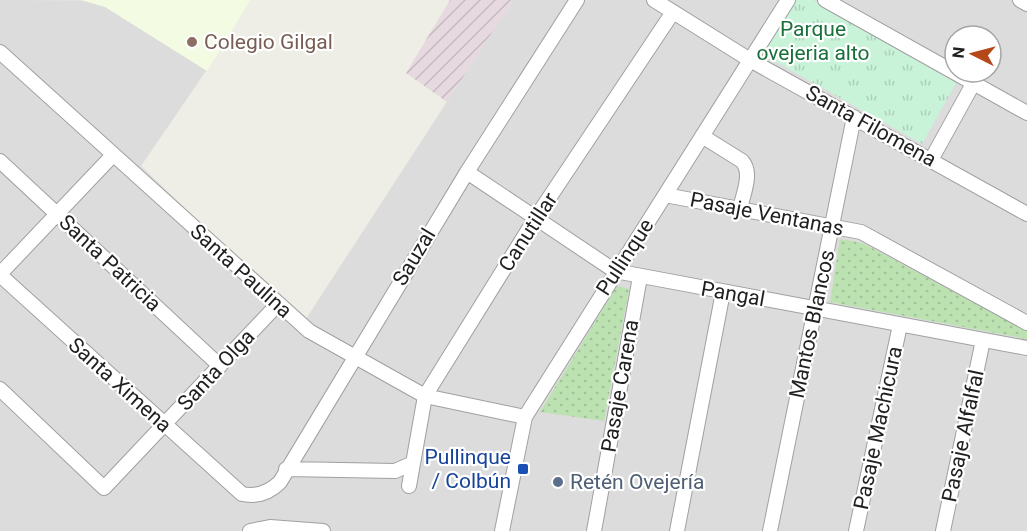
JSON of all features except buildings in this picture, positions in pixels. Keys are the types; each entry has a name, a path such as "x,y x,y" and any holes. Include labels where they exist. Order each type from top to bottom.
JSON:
{"street":[{"name":"Sauzal","path":"242,494 256,495 270,491 280,482 354,355 466,172 577,0"},
{"name":"Santa Filomena","path":"654,0 750,60 1027,214"},
{"name":"Pullinque","path":"502,531 525,417 615,271 789,0"},
{"path":"825,0 943,67"},
{"path":"1020,0 1027,4"},
{"name":"Canutillar","path":"409,486 411,464 425,396 535,219 673,12"},
{"name":"Santa Paulina","path":"0,52 309,331 425,396 525,417"},
{"path":"931,160 973,84 1027,113"},
{"name":"Mantos Blancos","path":"770,531 854,117"},
{"path":"702,136 747,166 748,173 740,209"},
{"path":"0,275 113,155"},
{"name":"Santa Patricia","path":"0,161 220,366"},
{"name":"Pangal","path":"466,172 615,271 1027,348"},
{"name":"Pasaje Ventanas","path":"665,195 861,232 1027,322"},
{"name":"Santa Ximena","path":"0,275 242,494"},
{"name":"Pasaje Carena","path":"594,531 640,277"},
{"path":"677,531 723,292"},
{"name":"Santa Olga","path":"0,389 104,488 278,304"},
{"name":"Pasaje Machicura","path":"856,531 900,325"},
{"name":"Pasaje Alfalfal","path":"943,531 983,340"},
{"path":"286,469 395,471 411,464"},
{"path":"250,531 270,527 323,531"}],"shaded area":[{"path":"0,0 250,1 206,71 141,166 304,322 513,0 1027,0 1027,531 0,531"},
{"name":"Colegio Gilgal","path":"81,0 250,1 207,71 105,7"},
{"path":"450,0 513,0 447,102 406,73"}],"green space":[{"name":"Parque ovejeria alto","path":"796,0 813,0 943,75 943,84 955,84 922,144 762,54"},
{"path":"840,239 863,243 1027,331 1027,339 830,302"},
{"path":"617,286 629,289 604,421 540,412"}],"place":[{"name":"Colegio Gilgal","path":"192,42"},
{"name":"Pullinque / Colbún","path":"523,469"},
{"name":"Retén Ovejería","path":"558,482"}]}
